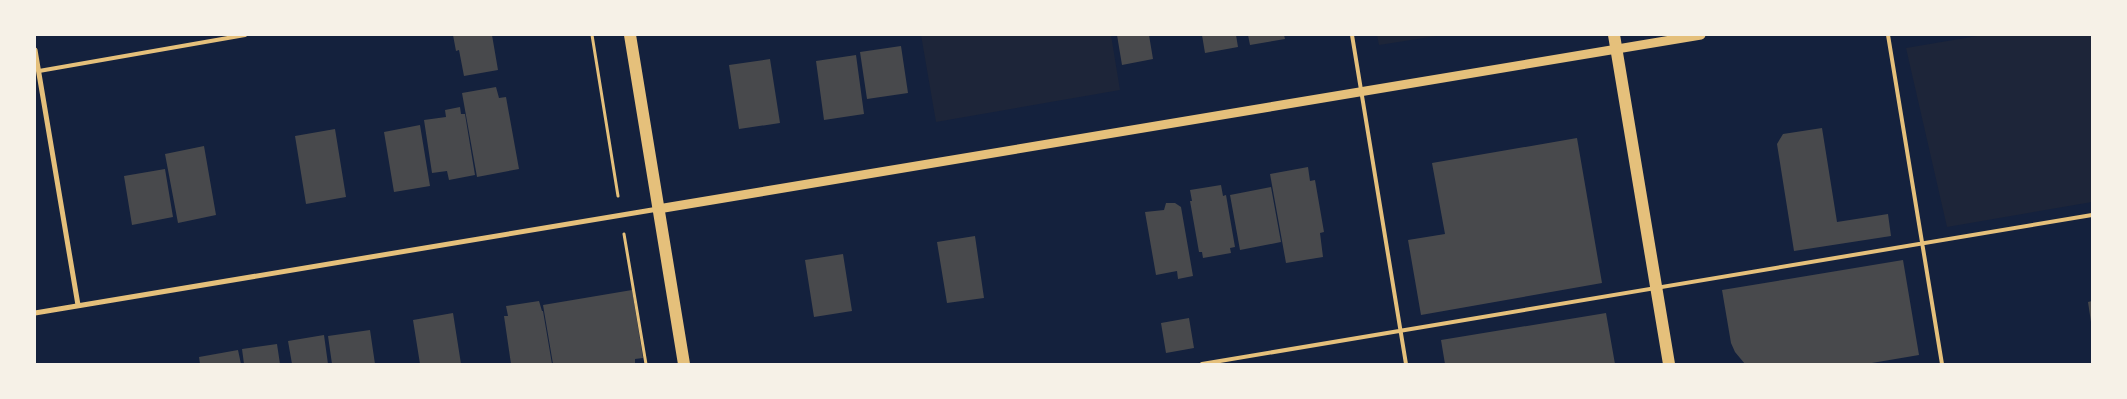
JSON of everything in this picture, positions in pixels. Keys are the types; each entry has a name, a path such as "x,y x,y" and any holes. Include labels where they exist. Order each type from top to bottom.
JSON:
{"main road":[{"path":"630,35 684,364"},
{"path":"1614,35 1669,364"}],"street":[{"path":"35,313 1701,35"},
{"path":"35,50 78,306"}],"lane":[{"path":"38,71 245,35"},
{"path":"1352,35 1406,364"},
{"path":"1888,35 1942,364"},
{"path":"1202,364 2092,215"}],"path":[{"path":"592,35 618,194"},
{"path":"627,249 646,364"}],"shaded area":[{"path":"921,35 1111,35 1120,90 936,122"},
{"path":"1377,35 1443,35 1379,45"},
{"path":"1983,35 2092,35 2092,202 1947,227 1906,48"}],"building":[{"path":"453,35 492,35 498,70 464,76 459,50 456,51"},
{"path":"1117,35 1149,35 1153,59 1122,65"},
{"path":"1202,35 1236,35 1238,47 1205,53"},
{"path":"1248,35 1284,35 1285,39 1250,45"},
{"path":"901,46 908,93 867,99 860,52"},
{"path":"856,55 864,114 824,120 816,61"},
{"path":"770,59 780,123 739,129 729,65"},
{"path":"496,87 499,98 506,97 519,169 477,177 462,93"},
{"path":"460,107 461,114 465,114 475,175 449,180 447,171 432,173 424,120 446,117 445,110"},
{"path":"420,125 430,186 394,192 384,132"},
{"path":"1822,128 1837,222 1888,214 1891,236 1794,251 1777,144 1783,134"},
{"path":"335,129 346,197 306,204 295,136"},
{"path":"1577,138 1602,283 1421,315 1408,240 1445,234 1432,163"},
{"path":"204,146 216,215 178,223 165,154"},
{"path":"1308,167 1310,181 1315,180 1324,232 1320,233 1323,257 1286,263 1270,174"},
{"path":"165,169 173,217 132,225 124,176"},
{"path":"1221,185 1223,196 1226,195 1235,247 1230,248 1231,253 1203,258 1202,252 1199,252 1190,201 1192,201 1190,190"},
{"path":"1271,187 1281,242 1240,250 1230,195"},
{"path":"1166,203 1175,203 1181,207 1193,276 1178,279 1177,271 1156,275 1145,212 1164,210"},
{"path":"975,236 984,298 947,303 937,242"},
{"path":"843,254 852,311 814,317 805,260"},
{"path":"1903,260 1919,355 1866,364 1745,364 1735,352 1731,343 1722,290"},
{"path":"632,290 643,358 635,359 635,364 553,364 543,305"},
{"path":"539,301 543,311 552,364 511,364 504,316 508,316 506,306"},
{"path":"2092,301 2092,322 2091,322 2088,302"},
{"path":"453,313 461,364 420,364 413,320"},
{"path":"1606,313 1615,364 1445,364 1441,340"},
{"path":"1189,318 1194,348 1166,353 1161,323"},
{"path":"370,330 375,364 332,364 328,336"},
{"path":"324,335 328,364 292,364 288,341"},
{"path":"277,344 280,364 244,364 242,349"},
{"path":"238,350 241,364 200,364 199,357"}]}
